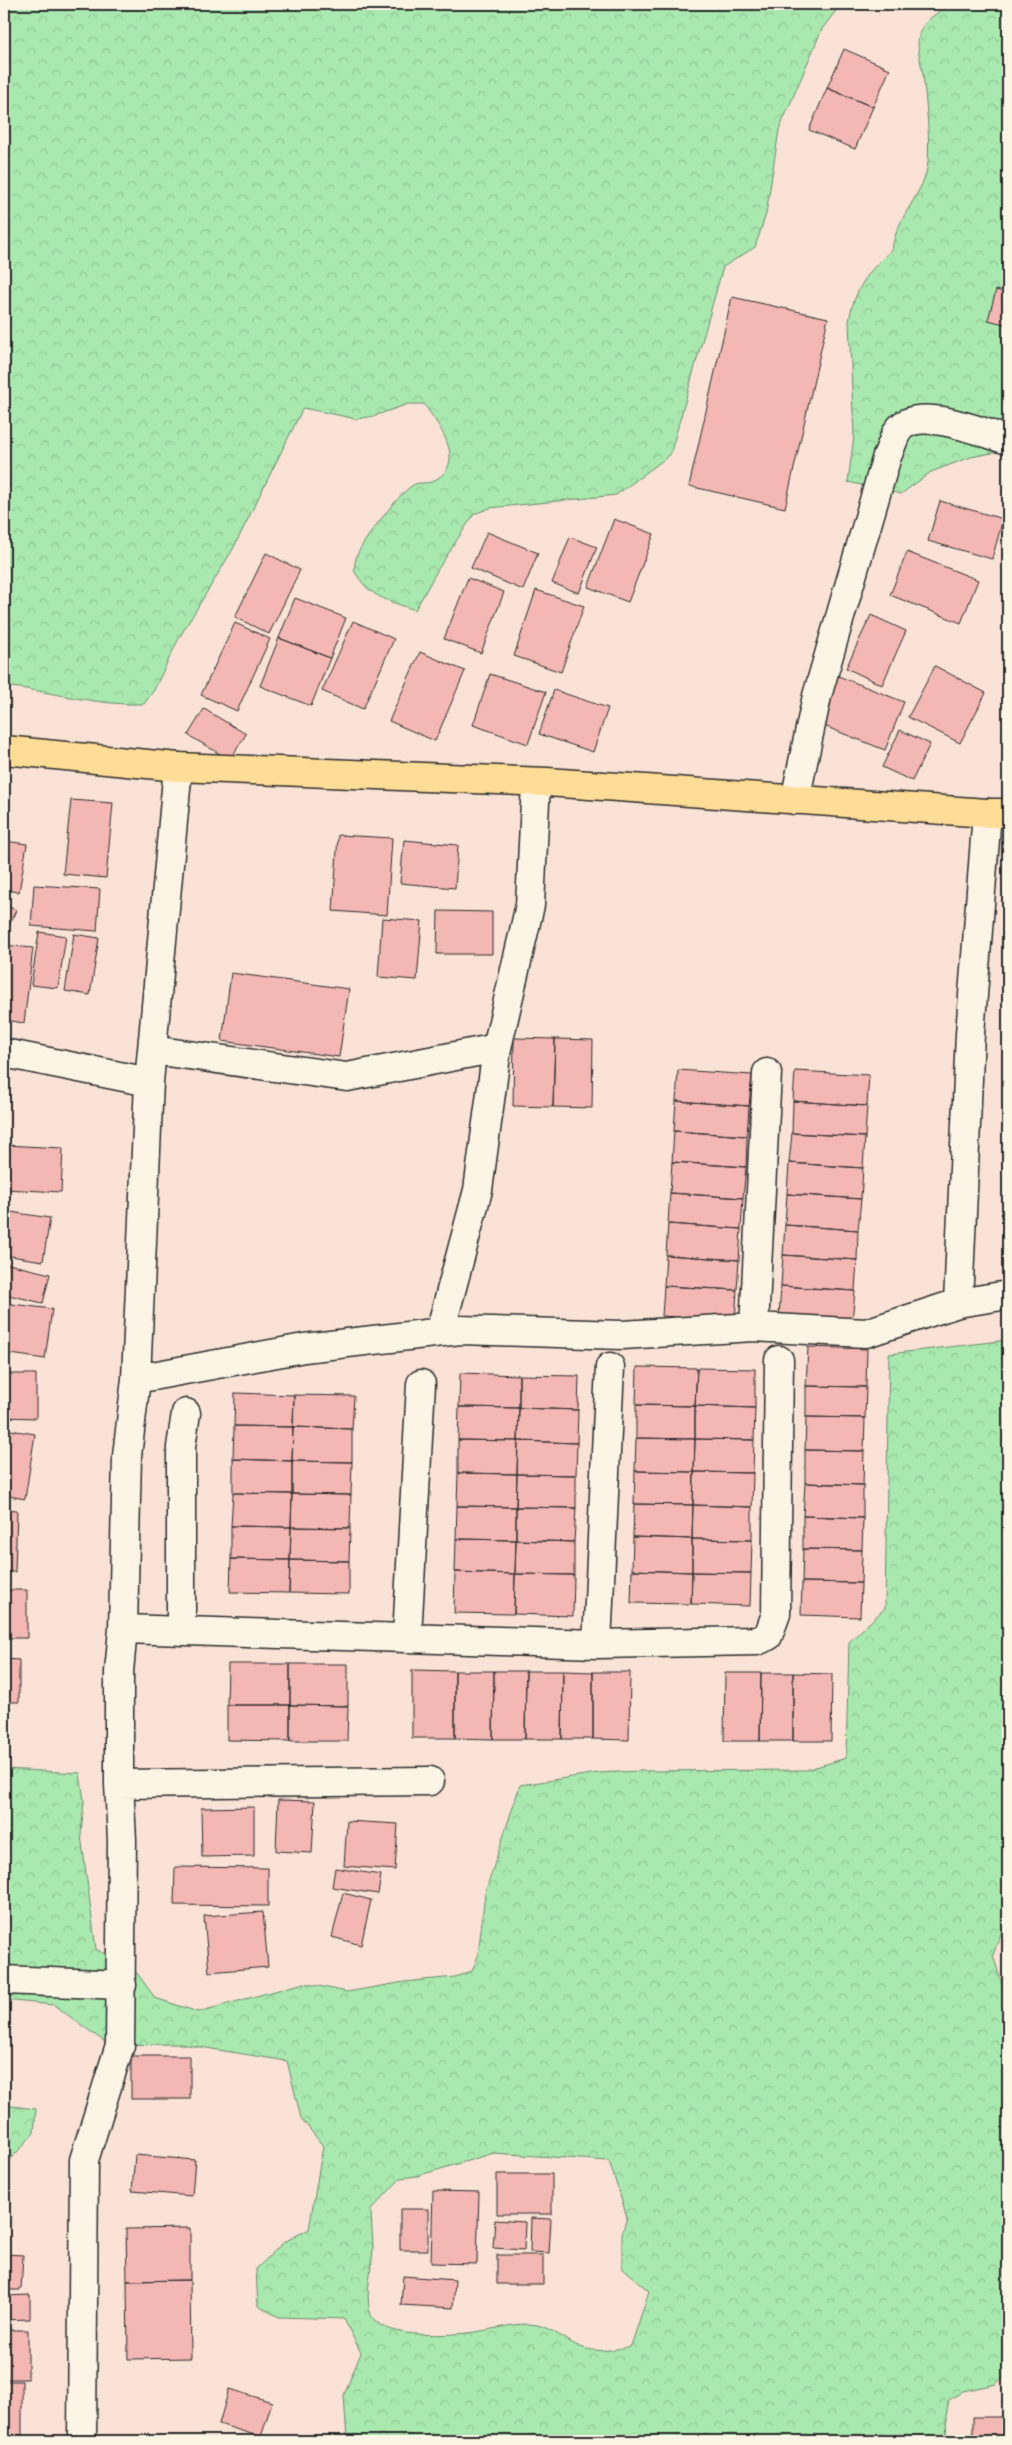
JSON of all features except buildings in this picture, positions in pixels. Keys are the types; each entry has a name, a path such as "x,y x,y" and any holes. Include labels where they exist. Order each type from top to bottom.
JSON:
{"main road":[{"path":"4,750 178,766 536,782 998,813"}],"street":[{"path":"795,800 817,696 887,456 899,428 908,423 928,419 1008,440"},
{"path":"82,2441 84,2160 120,2045 122,1840 119,1784 119,1672 123,1630 127,1456 136,1380 149,1082 178,766"},
{"path":"440,1332 478,1190 496,1048 530,905 536,782"},
{"path":"958,1303 970,1034 998,813"},
{"path":"152,1050 347,1077 496,1048"},
{"path":"4,1052 149,1082"},
{"path":"754,1327 767,1073"},
{"path":"136,1380 304,1348 460,1330 622,1335 754,1327 866,1333 958,1303 1008,1295"},
{"path":"123,1630 597,1644 751,1642 768,1636 776,1614 779,1360"},
{"path":"597,1644 610,1367"},
{"path":"407,1637 421,1384"},
{"path":"181,1631 181,1447 186,1413"},
{"path":"119,1784 430,1781"},
{"path":"4,1980 122,1984"}],"green space":[{"path":"4,4 841,4 822,29 779,130 766,214 755,247 723,267 670,455 616,495 490,508 474,514 438,569 415,610 380,597 366,587 354,570 355,562 360,548 366,539 401,495 415,484 431,482 444,473 449,464 450,455 443,433 424,404 408,404 374,416 357,419 303,408 233,549 179,638 154,690 144,704 126,704 91,701 4,686"},
{"path":"950,4 1008,4 1008,450 971,457 931,472 901,494 848,482 854,436 849,322 858,291 876,265 892,250 899,226 926,174 928,129 923,74 918,47 919,37 925,23"},
{"path":"1008,1340 1008,1915 993,1955 1003,1988 1008,1996 1008,2373 996,2384 963,2391 949,2400 946,2416 947,2441 347,2441 344,2395 361,2353 344,2319 279,2317 258,2306 256,2269 284,2242 309,2229 323,2146 301,2118 287,2061 181,2044 109,2045 54,2005 4,2000 4,1769 80,1773 84,1801 81,1835 96,1949 137,1973 155,1998 198,2012 304,1983 347,1992 404,1982 455,1977 472,1971 478,1956 485,1893 520,1785 598,1773 806,1770 846,1758 849,1642 885,1608 889,1354","holes":["494,2153 609,2161 627,2217 622,2234 622,2268 649,2291 631,2346 610,2350 590,2350 576,2345 541,2326 528,2324 468,2333 429,2335 398,2331 385,2327 375,2321 370,2312 368,2296 373,2248 371,2210 401,2178 417,2176"]},
{"path":"4,2105 36,2109 34,2133 9,2161 4,2163"}]}
